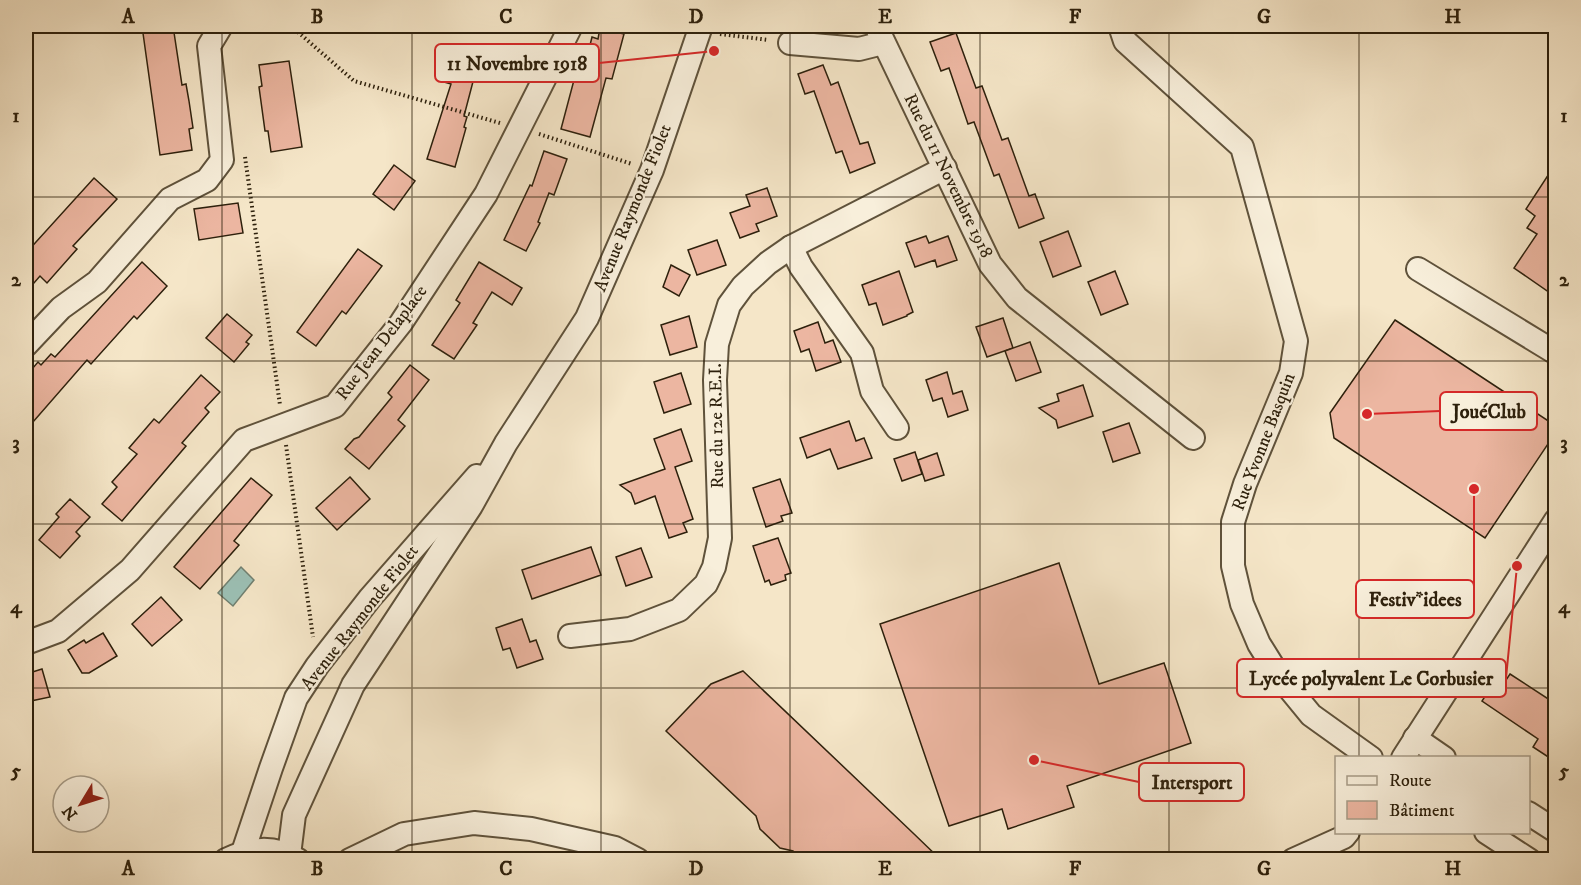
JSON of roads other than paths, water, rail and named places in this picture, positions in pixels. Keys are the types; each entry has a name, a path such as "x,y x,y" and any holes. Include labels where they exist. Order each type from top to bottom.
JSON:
{"street":[{"path":"26,345 61,308 97,282 170,199 207,180 222,160 209,46 220,26"},
{"name":"Rue Jean Delaplace","path":"26,643 58,631 130,570 244,440 335,406 401,322 486,194 571,26"},
{"name":"Rue Yvonne Basquin","path":"1120,26 1125,41 1242,147 1296,341 1292,373 1245,484 1233,522 1235,576 1242,604 1259,644 1280,676 1311,715 1368,756"},
{"name":"Avenue Raymonde Fiolet","path":"294,857 294,815 353,685 471,506 506,443 587,318 652,170 701,28"},
{"name":"Rue du 11 Novembre 1918","path":"790,43 859,49 880,34 990,264 1017,298 1193,438"},
{"name":"Rue du 12e R.E.I.","path":"570,636 630,629 680,610 706,584 714,567 720,538 715,380 717,344 729,305 743,286 791,247 945,168"},
{"path":"791,247 801,267 862,352 872,391 897,428"},
{"path":"1418,269 1556,353"},
{"name":"Avenue Raymonde Fiolet","path":"235,856 296,698 370,598 506,443"},
{"path":"1404,756 1556,520"},
{"path":"1415,738 1441,756"},
{"path":"1530,814 1556,831"},
{"path":"350,860 404,834 474,823 531,829 573,838 615,848 638,860"},
{"path":"1293,860 1346,834"},
{"path":"1489,834 1528,860"},
{"path":"235,856 259,849 275,850 294,857"}],"water":[{"path":"241,567 254,580 233,606 218,593"}],"place":[{"name":"11 Novembre 1918","path":"714,51"},
{"name":"JouéClub","path":"1367,414"},
{"name":"Festiv*idees","path":"1474,489"},
{"name":"Lycée polyvalent Le Corbusier","path":"1517,566"},
{"name":"Intersport","path":"1034,760"}]}
